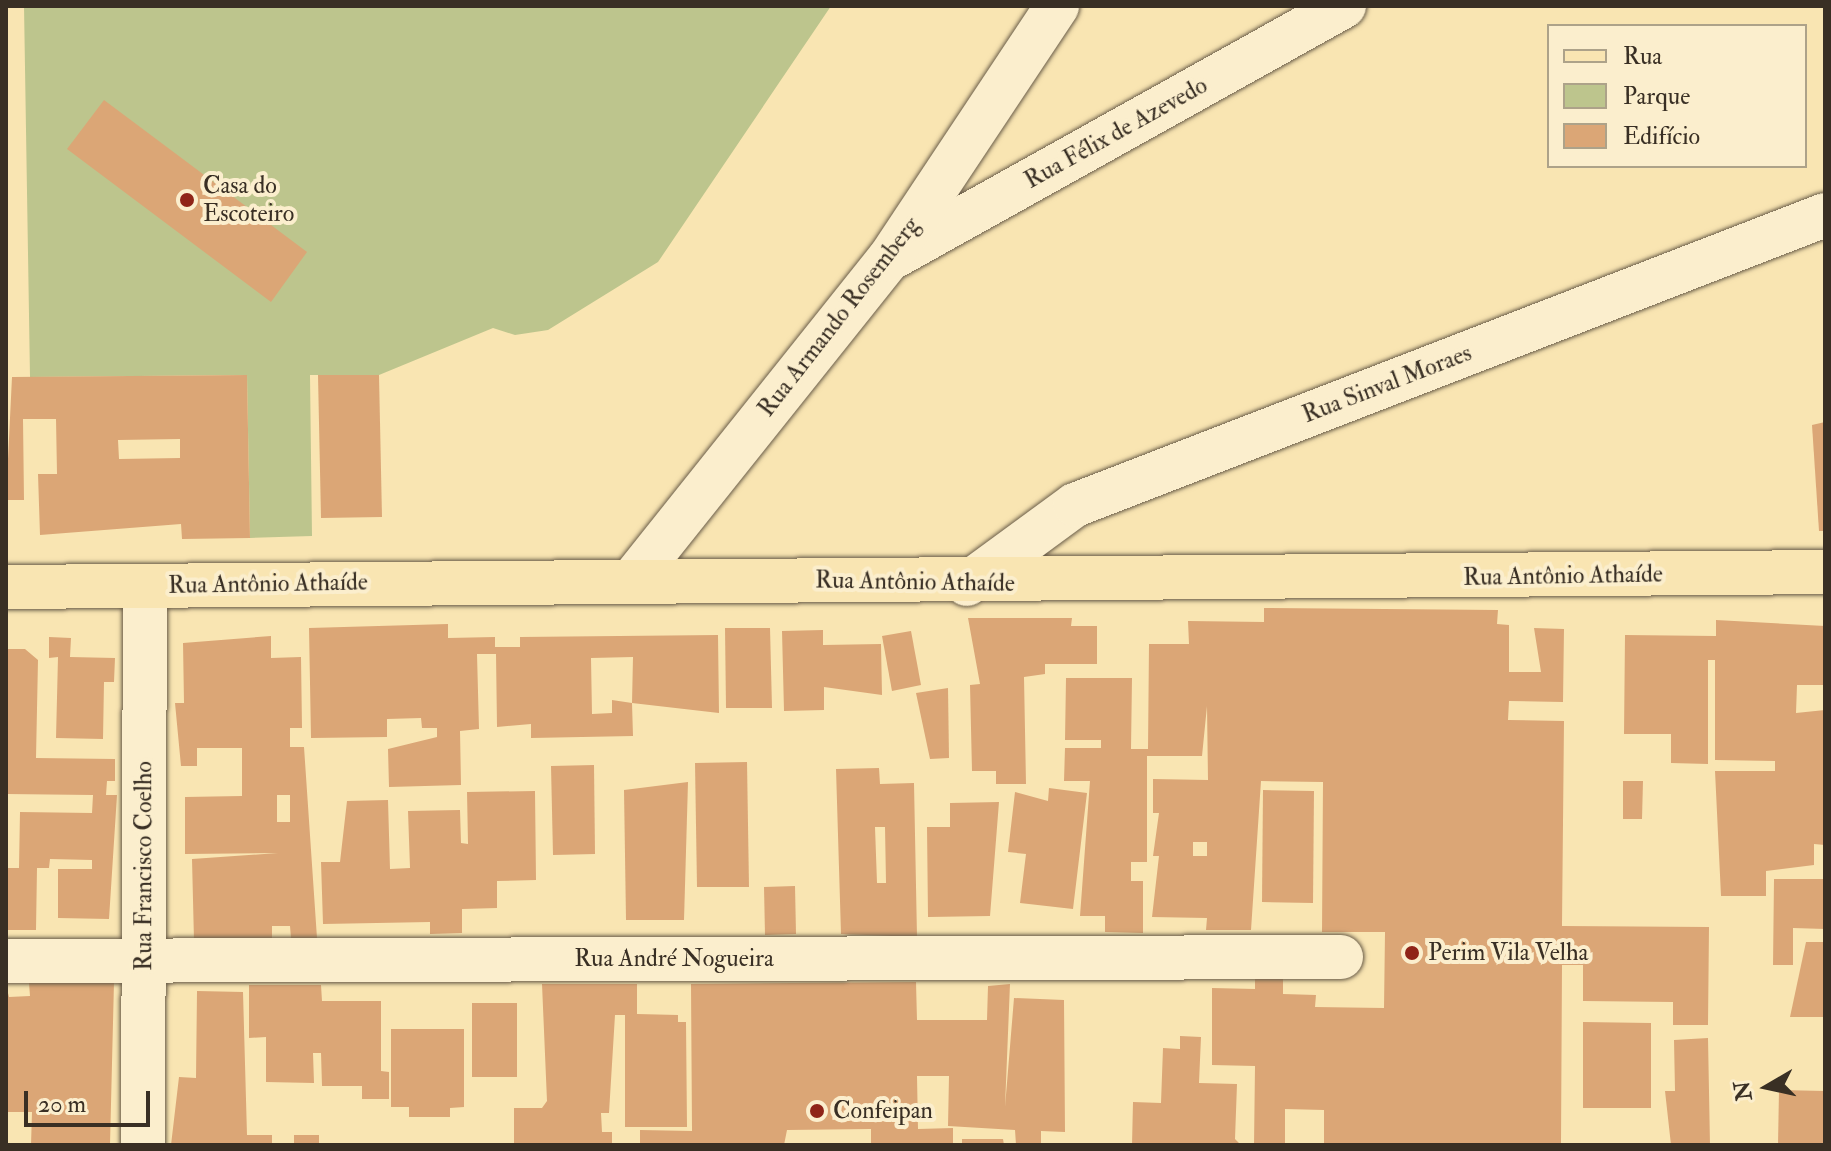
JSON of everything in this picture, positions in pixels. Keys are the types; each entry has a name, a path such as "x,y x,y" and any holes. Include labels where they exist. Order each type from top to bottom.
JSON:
{"main road":[{"name":"Rua Antônio Athaíde","path":"6,587 634,578 967,584 1825,572"}],"street":[{"name":"Rua Armando Rosemberg","path":"634,578 889,259 1057,6"},
{"name":"Rua Félix de Azevedo","path":"889,259 1344,6"},
{"name":"Rua Sinval Moraes","path":"967,584 1075,505 1825,215"},
{"name":"Rua Francisco Coelho","path":"143,1145 145,586"},
{"name":"Rua André Nogueira","path":"6,961 1341,957"}],"green space":[{"path":"24,6 831,6 658,262 548,330 515,335 493,328 379,375 310,375 312,536 250,538 247,375 30,377"}],"building":[{"name":"Casa do Escoteiro","path":"104,100 307,252 271,302 67,149"},
{"path":"247,375 250,538 182,539 181,524 40,535 38,474 57,474 56,419 23,419 24,500 6,500 12,377","holes":["180,439 180,458 119,459 118,440"]},
{"path":"318,375 379,375 382,517 321,518"},
{"path":"1825,422 1825,531 1819,531 1812,425"},
{"path":"1264,608 1498,610 1497,624 1509,625 1509,672 1541,672 1534,628 1564,629 1563,702 1509,701 1508,720 1564,721 1562,926 1709,927 1708,1025 1673,1025 1673,1002 1583,1001 1583,965 1562,965 1561,1145 1324,1145 1324,1110 1285,1109 1285,1145 1254,1145 1255,1066 1212,1065 1212,988 1255,989 1255,977 1283,977 1283,994 1316,995 1315,1007 1384,1008 1385,932 1322,932 1323,782 1261,781 1251,930 1206,930 1207,918 1152,917 1159,856 1153,856 1159,813 1153,813 1153,779 1208,780 1207,706 1202,756 1147,756 1147,862 1131,862 1131,881 1143,881 1143,933 1105,932 1105,916 1080,916 1090,781 1064,781 1065,748 1101,748 1101,740 1065,740 1066,678 1132,678 1131,749 1148,749 1149,644 1189,644 1188,621 1264,622","holes":["1193,842 1207,842 1207,856 1193,856"]},
{"path":"968,618 1072,618 1071,626 1097,626 1097,664 1045,664 1045,674 1024,677 1026,784 996,784 996,771 972,771 970,685 980,684"},
{"path":"1716,620 1825,626 1825,685 1797,685 1796,713 1825,710 1825,845 1814,844 1814,865 1766,871 1766,896 1721,896 1715,771 1775,771 1775,761 1715,760 1715,660 1708,660 1708,764 1671,763 1671,734 1624,734 1625,635 1716,636"},
{"path":"448,624 448,638 495,637 495,647 520,647 520,637 718,635 719,713 632,703 633,736 531,738 531,724 497,727 496,654 477,654 479,729 460,731 461,785 389,787 388,749 437,737 437,728 422,728 421,718 387,719 387,737 311,738 309,628","holes":["633,657 632,703 612,700 612,713 592,714 591,658"]},
{"path":"725,628 770,628 772,708 726,708"},
{"path":"823,630 823,645 881,644 882,695 824,687 824,710 784,711 782,631"},
{"path":"911,631 921,685 892,691 882,636"},
{"path":"271,636 271,658 301,657 302,728 290,728 290,747 304,747 317,938 291,938 290,926 272,926 272,939 194,941 192,859 278,853 185,854 185,797 242,796 242,748 197,748 197,766 181,766 175,703 184,703 183,643","holes":["277,795 290,795 290,822 277,822"]},
{"path":"49,637 71,638 70,657 115,658 114,682 104,682 103,739 56,738 58,657 49,658"},
{"path":"6,649 25,649 38,660 36,758 115,759 115,781 107,781 106,795 117,795 109,919 58,918 58,869 92,869 92,860 50,859 49,868 37,868 36,930 6,930 6,868 19,868 20,812 92,813 93,795 6,794"},
{"path":"948,688 949,758 930,759 916,693"},
{"path":"747,762 749,887 697,887 695,763"},
{"path":"594,765 595,854 553,855 551,766"},
{"path":"879,768 880,784 914,783 917,937 841,934 836,769","holes":["875,827 885,827 886,883 877,883"]},
{"path":"1623,781 1643,781 1642,819 1623,819"},
{"path":"688,782 684,920 626,920 624,790"},
{"path":"1049,788 1087,793 1073,909 1020,903 1026,854 1008,852 1015,792 1048,801"},
{"path":"1263,790 1314,791 1313,903 1262,902"},
{"path":"535,791 536,880 497,881 497,908 462,909 462,933 430,934 430,922 323,924 321,862 340,862 347,801 388,800 390,869 410,868 408,811 460,810 461,843 468,844 467,792"},
{"path":"999,802 990,916 928,917 927,827 950,827 950,803"},
{"path":"1774,879 1825,879 1825,929 1793,928 1793,965 1773,965"},
{"path":"795,886 796,934 765,935 764,887"},
{"path":"1806,942 1825,942 1825,1017 1790,1017"},
{"path":"114,982 110,1145 31,1145 32,1112 6,1112 6,985 9,997 30,996 29,983"},
{"path":"916,982 917,1020 987,1020 988,986 1010,984 1005,1107 1014,998 1064,1000 1065,1132 1041,1131 1041,1145 1016,1145 1015,1130 948,1126 949,1076 917,1076 918,1129 953,1128 953,1145 871,1145 871,1129 787,1130 784,1145 640,1145 640,1130 692,1131 691,984"},
{"path":"542,984 637,984 637,1014 678,1015 678,1022 686,1022 687,1127 625,1127 625,1015 615,1015 609,1113 601,1113 602,1132 612,1132 612,1145 514,1145 514,1108 542,1108 547,1101"},
{"path":"249,985 321,985 322,1001 381,1001 381,1071 389,1072 389,1099 362,1099 362,1086 322,1086 321,1053 313,1053 314,1083 266,1082 266,1037 249,1038"},
{"path":"197,991 243,992 247,1135 272,1135 272,1145 171,1145 179,1077 196,1078"},
{"path":"472,1003 517,1003 517,1077 472,1077"},
{"path":"1583,1022 1651,1023 1651,1108 1583,1108"},
{"path":"391,1029 464,1029 464,1107 450,1108 450,1117 409,1117 409,1107 391,1107"},
{"path":"1180,1036 1201,1037 1199,1083 1237,1084 1235,1139 1241,1145 1132,1145 1133,1102 1161,1103 1163,1048 1180,1049"},
{"path":"1708,1038 1710,1145 1671,1145 1665,1091 1675,1091 1674,1040"},
{"path":"1779,1090 1825,1091 1825,1145 1778,1145"},
{"path":"294,1135 319,1135 319,1145 294,1145"},
{"path":"962,1139 1003,1139 1004,1145 962,1145"}],"place":[{"name":"Casa do Escoteiro","path":"187,200"},
{"name":"Perim Vila Velha","path":"1412,953"},
{"name":"Confeipan","path":"817,1111"}]}
